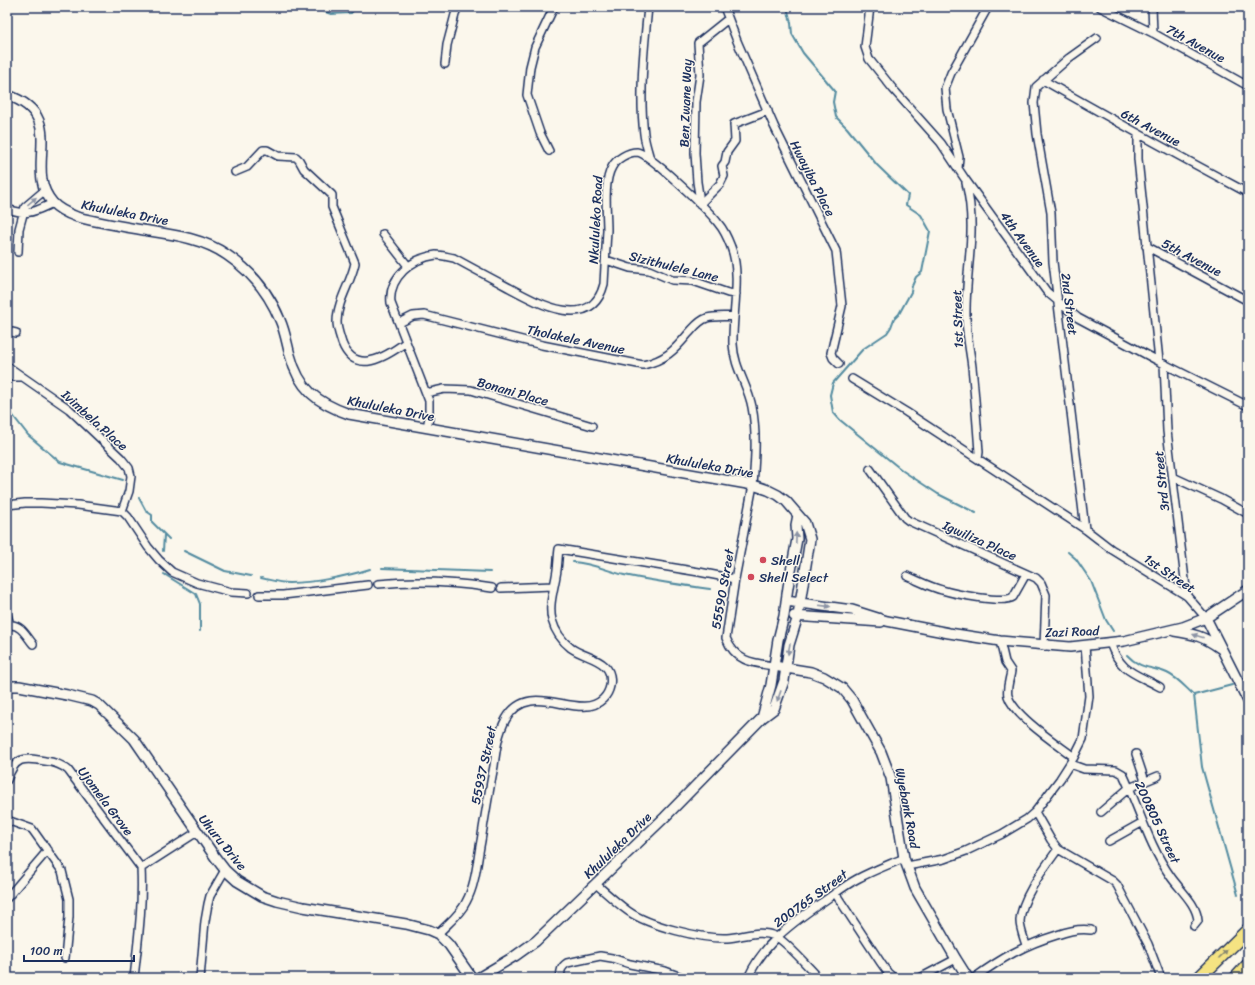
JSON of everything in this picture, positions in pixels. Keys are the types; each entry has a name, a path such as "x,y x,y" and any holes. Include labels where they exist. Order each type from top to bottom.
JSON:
{"main road":[{"path":"1198,978 1248,930"},
{"path":"1236,978 1248,965"}],"street":[{"path":"445,64 447,46 457,7"},
{"path":"548,150 540,133 527,95 530,67 535,46 554,7"},
{"path":"648,7 642,89 642,116 644,136 650,159"},
{"name":"Hwayiba Place","path":"724,7 788,156 836,251 842,306 831,353 833,358 839,364"},
{"name":"4th Avenue","path":"870,7 865,47 868,58 893,89 941,143 965,179 1047,292 1078,318 1248,406"},
{"path":"958,168 959,157 947,109 945,88 951,73 988,7"},
{"path":"1100,7 1153,33 1152,7"},
{"name":"Ben Zwane Way","path":"699,203 696,153 696,102 700,75 698,43 728,19"},
{"name":"7th Avenue","path":"1153,33 1248,86"},
{"name":"2nd Street","path":"1085,529 1053,262 1051,213 1034,112 1034,93 1036,87 1068,58 1097,38"},
{"name":"6th Avenue","path":"1043,80 1138,135 1172,151 1248,193"},
{"path":"7,95 26,104 36,115 41,127 43,140 41,174 45,190 25,207 17,241 18,252"},
{"path":"699,203 720,184 724,176 722,166 735,141 734,124 768,110"},
{"name":"3rd Street","path":"1138,135 1138,159 1146,246 1161,362 1167,431 1187,596"},
{"path":"235,172 247,167 263,150 267,150 278,156 296,157 304,169 332,195 332,207 355,263 340,306 337,322 338,331 344,348 355,359 364,362 376,360 406,342"},
{"name":"Nkululeko Road","path":"427,428 429,408 426,393 391,303 390,295 393,284 397,278 408,266 419,260 437,255 450,257 544,306 561,310 575,311 587,307 600,295 604,284 609,171 616,161 628,154 638,152 650,159 699,203 718,223 732,248 735,265 736,294 733,344 739,373 752,406 755,437 753,485"},
{"name":"1st Street","path":"965,179 969,194 972,223 971,253 966,294 966,322 976,409 979,452 978,459"},
{"name":"Khululeka Drive","path":"45,190 53,203 65,212 77,217 184,237 206,244 220,251 252,276 269,298 281,322 294,370 301,383 314,397 328,406 349,414 753,485 778,494 805,523 810,539 798,616 790,645 784,681 774,709 762,718 690,792 536,941 515,956 478,978"},
{"path":"7,209 30,214 53,203"},
{"path":"383,234 408,266"},
{"name":"5th Avenue","path":"1146,246 1248,301"},
{"name":"Sizithulele Lane","path":"606,260 630,268 649,270 672,280 694,282 728,293 736,294"},
{"name":"Tholakele Avenue","path":"400,323 413,316 424,315 542,345 643,365 664,358 676,349 697,324 707,318 734,316"},
{"path":"7,331 16,333"},
{"name":"Ivimbela Place","path":"7,366 69,409 121,458 129,468 131,476 129,491 122,512"},
{"path":"7,375 22,377"},
{"name":"1st Street","path":"852,379 978,459 1085,529 1111,548 1187,596 1206,618"},
{"name":"Bonani Place","path":"426,393 444,389 470,390 592,426"},
{"name":"Igwiliza Place","path":"870,469 905,518 909,521 1036,578 1041,583 1046,595 1044,646"},
{"path":"1173,477 1221,499 1248,514"},
{"name":"55590 Street","path":"753,485 735,579 726,638 735,654 742,659 750,662 774,666"},
{"path":"7,505 41,503 86,506 122,512 128,517 148,547 172,572 197,583 231,592 248,593"},
{"name":"Khululeka Drive","path":"762,718 771,685 778,640 784,616 796,539 798,515"},
{"name":"55937 Street","path":"438,934 460,912 466,903 470,892 478,860 498,740 506,719 519,705 533,701 548,701 578,706 595,705 602,701 607,695 610,687 608,670 602,663 572,649 564,642 552,620 550,607 557,570 559,548 735,579"},
{"path":"907,576 948,592 1001,600 1011,599 1013,597 1026,574"},
{"path":"378,584 406,581 436,581 492,588"},
{"path":"259,595 283,595 368,585"},
{"path":"501,588 554,586"},
{"name":"Zazi Road","path":"786,601 852,610 887,621 949,633 1000,641 1044,646 1070,647 1110,643 1170,631 1195,623 1206,618 1248,590"},
{"path":"7,614 9,627 14,624 21,628 33,644"},
{"name":"Zazi Road","path":"784,616 876,622 887,621"},
{"path":"1206,618 1248,701"},
{"path":"1170,631 1197,635 1212,642 1222,650"},
{"path":"1000,641 1004,662 1011,671 1008,694 1012,703 1025,718 1072,761"},
{"path":"1110,643 1114,654 1122,666 1135,675 1160,688"},
{"name":"200765 Street","path":"748,978 757,961 776,937 792,923 857,879 905,862 944,859 966,851 1014,828 1035,812 1072,761 1083,739 1088,707 1089,683 1085,646"},
{"name":"Wyebank Road","path":"774,666 824,677 842,688 852,700 881,752 891,778 905,862 915,888 968,978"},
{"name":"Uhuru Drive","path":"7,686 19,686 67,695 92,701 99,705 134,739 197,832 225,870 237,881 262,896 277,902 303,908 406,924 429,930 438,934 449,945 472,978"},
{"path":"1136,754 1144,781"},
{"name":"Ujomela Grove","path":"7,780 15,764 28,758 54,762 62,765 68,770 141,868"},
{"name":"200805 Street","path":"1072,761 1084,768 1119,771 1122,774 1161,861 1170,877 1187,897 1197,914 1198,921 1194,926"},
{"path":"1101,812 1129,788 1158,776"},
{"path":"1035,812 1058,849 1113,881 1117,885 1148,944 1161,978"},
{"path":"7,820 32,829 62,871 68,899 69,916 65,958"},
{"path":"1109,841 1143,822"},
{"path":"134,978 141,913 141,868 197,832"},
{"path":"1026,945 1020,926 1022,912 1036,881 1058,849"},
{"path":"7,898 48,850"},
{"path":"200,978 208,904 210,896 225,870"},
{"path":"596,884 628,912 647,921 676,930 714,938 728,938 762,933 776,937 819,978"},
{"path":"835,893 881,963 888,973 894,978"},
{"path":"974,978 999,960 1026,945 1069,931 1084,929 1091,930"},
{"path":"561,978 561,970 563,966 577,960 600,956 665,971 684,978"},
{"path":"920,978 956,959"}],"waterway":[{"path":"312,7 331,14 351,13 356,7"},
{"path":"787,7 792,34 803,53 835,91 833,102 836,117 847,128 877,165 908,195 906,205 921,215 930,231 922,272 916,277 911,292 899,314 894,319 891,327 887,333 863,349 833,383 830,395 833,412 840,420 903,471 938,494 976,513"},
{"path":"7,408 28,435 60,462 123,480"},
{"path":"139,498 146,511 152,515 152,522 169,539"},
{"path":"163,551 164,535"},
{"path":"184,551 225,571 251,576"},
{"path":"1068,552 1076,559 1091,581 1106,620 1113,631"},
{"path":"573,562 587,564 635,577 710,589"},
{"path":"382,568 490,572"},
{"path":"261,578 289,583 298,583 330,579 370,569"},
{"path":"164,574 196,594 200,604 200,631"},
{"path":"1127,655 1136,663 1171,675 1194,695 1202,767 1238,895"},
{"path":"1245,677 1248,672"},
{"path":"1194,695 1232,685"}],"place":[{"name":"Shell","path":"763,560"},
{"name":"Shell Select","path":"751,577"}]}
